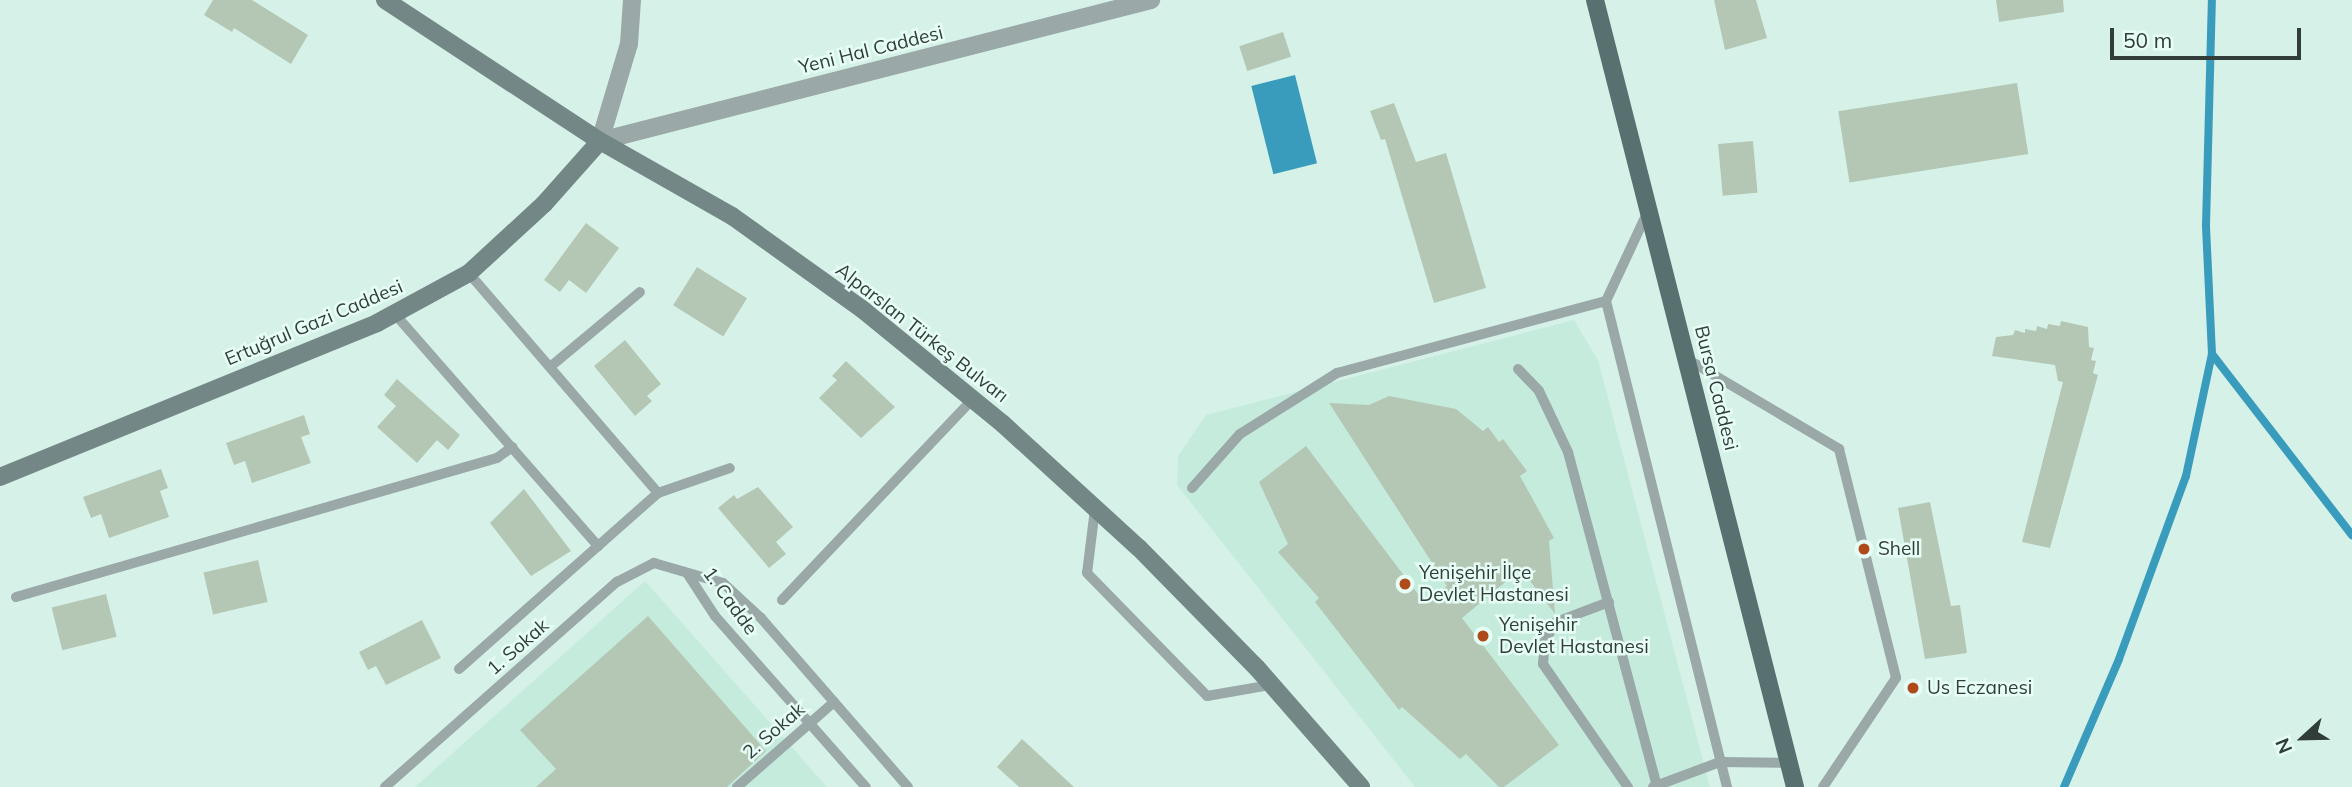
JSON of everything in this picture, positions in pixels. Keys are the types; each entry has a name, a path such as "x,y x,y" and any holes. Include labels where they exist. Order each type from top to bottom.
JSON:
{"main road":[{"name":"Alparslan Türkeş Bulvarı","path":"385,0 600,141 732,216 862,309 973,399 1096,509 1271,685 1360,787"},
{"name":"Bursa Caddesi","path":"1595,0 1795,787"},
{"name":"Ertuğrul Gazi Caddesi","path":"0,477 394,313 469,273 544,204 600,141"}],"street":[{"path":"600,141 629,44 632,0"},
{"name":"Yeni Hal Caddesi","path":"600,141 1152,0"}],"lane":[{"path":"1648,211 1606,301 1727,787"},
{"path":"469,273 658,494"},
{"path":"550,367 640,292"},
{"path":"1192,488 1240,434 1337,373 1606,301"},
{"path":"394,313 598,546"},
{"path":"1687,359 1839,449 1896,678 1823,787"},
{"path":"1518,369 1539,391 1568,452 1655,786 1720,762 1789,763"},
{"path":"782,600 973,399"},
{"path":"16,597 497,458 512,447"},
{"path":"459,669 658,494 730,468"},
{"path":"1096,509 1087,573 1208,696 1271,685"},
{"name":"1. Sokak","path":"384,787 617,583 654,564 687,573"},
{"name":"1. Cadde","path":"687,573 723,583 761,618 908,787"},
{"name":"1. Cadde","path":"687,573 715,617 866,787"},
{"path":"1609,602 1556,622 1545,641 1544,664 1628,787"},
{"name":"2. Sokak","path":"737,787 834,702"}],"shaded area":[{"name":"Yenişehir Devlet Hastanesi","path":"1574,320 1598,360 1710,787 1415,787 1177,485 1178,456 1206,415"},
{"path":"645,581 827,787 415,787"}],"water":[{"path":"1295,75 1317,163 1273,174 1251,86"}],"building":[{"path":"213,0 252,0 308,35 291,64 234,28 232,32 204,15"},
{"path":"1714,0 1756,0 1767,38 1725,50"},
{"path":"1996,0 2063,0 2064,12 1999,22"},
{"path":"1283,32 1291,57 1247,71 1239,46"},
{"path":"2017,83 2028,154 1849,182 1838,111"},
{"path":"1394,103 1416,162 1446,153 1486,288 1434,303 1385,139 1381,140 1370,111"},
{"path":"1753,141 1758,193 1723,196 1718,144"},
{"path":"586,223 619,248 586,293 569,280 560,292 544,280"},
{"path":"697,267 747,298 723,336 673,305"},
{"path":"2061,321 2088,327 2089,347 2094,348 2091,360 2096,361 2093,373 2098,375 2050,548 2022,542 2063,382 2058,381 2055,365 1992,356 1996,337 2013,335 2015,330 2025,333 2025,329 2036,331 2037,326 2047,329 2048,324 2060,326"},
{"path":"625,340 661,384 647,396 652,401 635,416 594,366"},
{"path":"846,361 895,407 861,438 819,398 837,380 832,376"},
{"path":"397,379 460,435 448,450 437,440 417,463 377,427 396,406 384,395"},
{"name":"Yenişehir İlçe Devlet Hastanesi","path":"1389,396 1456,409 1483,431 1488,427 1499,442 1503,439 1527,471 1520,476 1554,538 1549,541 1555,614 1521,569 1462,618 1559,745 1504,787 1499,787 1466,754 1460,759 1402,707 1399,710 1315,602 1319,598 1278,552 1288,544 1259,482 1306,446 1424,602 1447,586 1329,403 1369,405"},
{"path":"304,415 310,434 301,437 311,463 252,483 245,461 234,465 226,443"},
{"path":"161,469 168,488 160,491 169,517 109,538 101,514 91,518 83,497"},
{"path":"758,487 793,527 776,542 786,554 769,568 718,508 734,495 737,499"},
{"path":"524,489 571,551 531,576 490,523"},
{"path":"1930,502 1951,606 1960,605 1967,653 1925,659 1898,508"},
{"path":"258,560 268,602 213,614 203,573"},
{"path":"106,594 117,637 62,650 52,608"},
{"path":"648,616 766,751 727,787 536,787 556,769 520,730"},
{"path":"422,620 441,658 386,685 376,666 368,670 359,652"},
{"path":"1022,739 1074,787 1019,787 997,767"}],"waterway":[{"path":"2064,787 2119,659 2186,476 2212,354 2206,225 2212,0"},
{"path":"2212,354 2352,535"}],"place":[{"name":"Shell","path":"1864,549"},
{"name":"Yenişehir İlçe Devlet Hastanesi","path":"1405,584"},
{"name":"Yenişehir Devlet Hastanesi","path":"1483,636"},
{"name":"Us Eczanesi","path":"1913,688"}]}
